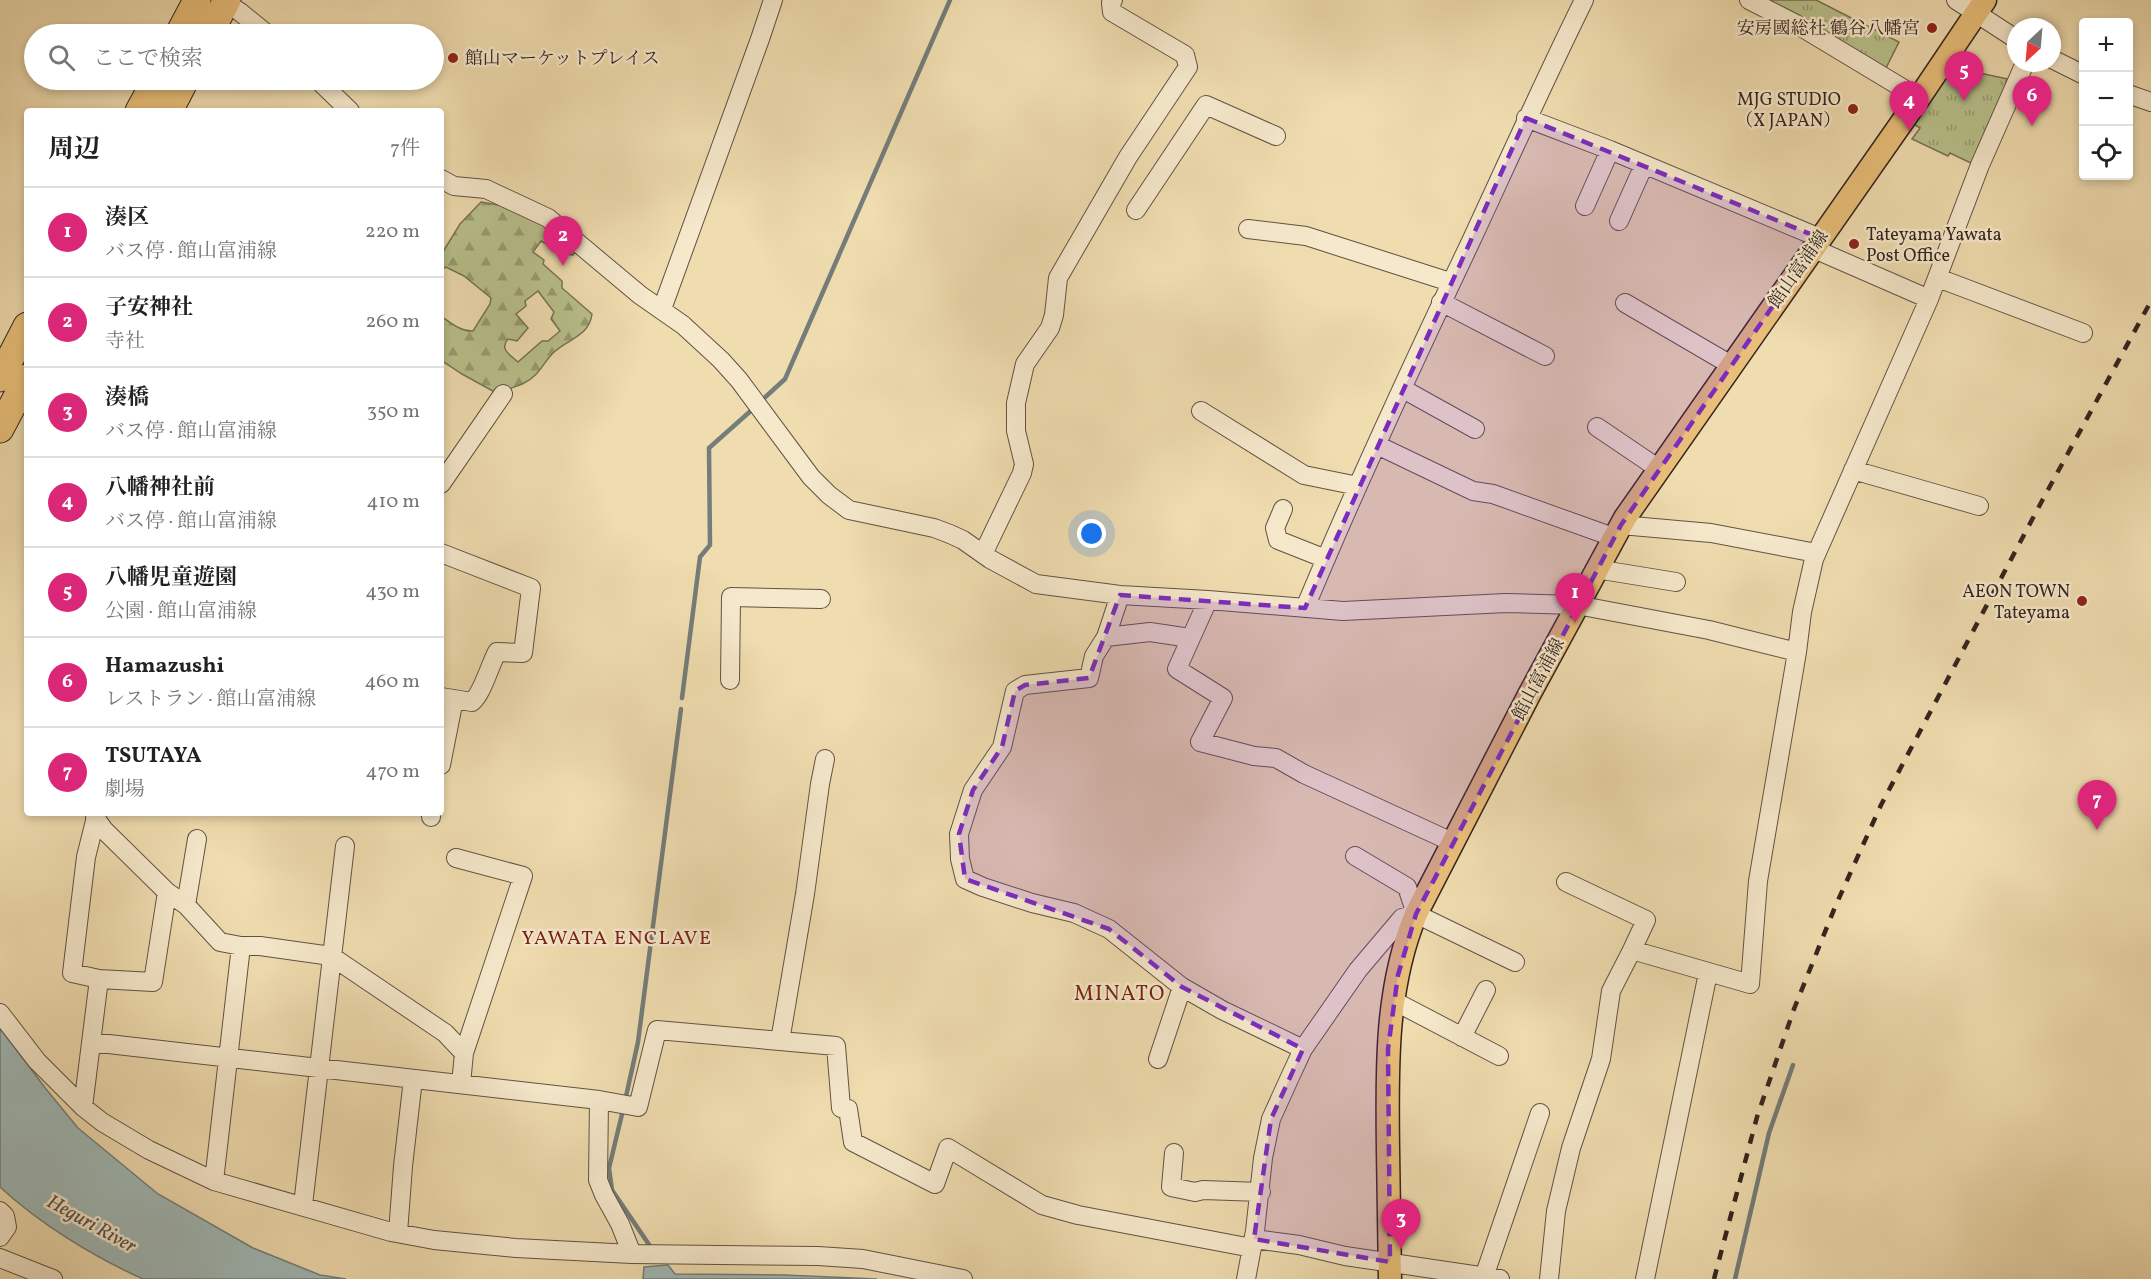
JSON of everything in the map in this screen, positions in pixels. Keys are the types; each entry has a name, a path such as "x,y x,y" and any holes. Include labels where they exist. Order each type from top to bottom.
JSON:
{"highway":[{"path":"184,24 197,0"},
{"path":"214,24 225,1"},
{"path":"141,108 151,90"},
{"path":"171,108 180,90"},
{"path":"0,378 24,332"},
{"path":"0,429 24,384"}],"main road":[{"name":"館山富浦線","path":"1390,1271 1388,1049 1394,1001 1405,948 1416,914 1617,531 1981,6"}],"street":[{"path":"662,309 772,0"},
{"path":"983,554 1022,473 1024,464 1016,431 1016,404 1024,364 1050,328 1054,315 1058,278 1128,157 1188,67 1185,55 1112,12 1113,0"},
{"path":"1305,608 1450,282 1584,0"},
{"path":"1749,0 1796,24 1919,98"},
{"path":"1956,0 1981,6 2007,31"},
{"path":"225,1 254,24"},
{"path":"2061,64 2079,72"},
{"path":"1632,950 1749,984 1758,882 1802,612 1816,553 1938,278 1980,165 2021,72"},
{"path":"328,90 347,108"},
{"path":"2133,96 2151,102"},
{"path":"1136,210 1206,105 1276,136"},
{"path":"1526,118 1644,165 1816,243 1929,299"},
{"path":"1585,206 1610,150"},
{"path":"1619,221 1644,165"},
{"path":"444,180 454,186 486,189 548,218 640,295 690,331 722,360 811,477 849,510 934,528 963,540 1036,585 1120,595 1343,611 1506,603 1577,605 1709,630 1797,652"},
{"path":"1248,229 1306,236 1450,282"},
{"path":"1938,278 2083,333"},
{"path":"1441,302 1545,356"},
{"path":"1625,303 1731,365"},
{"path":"1403,389 1476,429"},
{"path":"444,480 503,394"},
{"path":"1201,411 1304,475 1358,486"},
{"path":"1597,427 1659,469"},
{"path":"1377,445 1473,490 1617,531 1711,533 1816,553"},
{"path":"1852,470 1979,506"},
{"path":"1283,509 1275,528 1278,540 1326,559"},
{"path":"444,554 531,588 523,653 497,652 488,668 478,697 472,702 448,698 444,736"},
{"path":"1596,569 1676,582"},
{"path":"1120,595 1106,637 1094,656 1089,678 1025,684 1015,691 1002,747 973,790 959,834 960,859 965,879 1032,903 1074,913 1109,929 1182,987 1222,1010 1303,1049"},
{"path":"730,680 731,597 821,599"},
{"path":"1208,600 1177,669 1223,698 1200,742 1254,756 1276,758 1304,774 1452,842"},
{"path":"1106,637 1150,632 1190,638"},
{"path":"780,1041 825,759"},
{"path":"96,816 86,857 72,973 99,980 153,982 167,892"},
{"path":"97,816 104,830 167,892 186,905 220,942 331,956 445,1033 464,1053"},
{"path":"186,905 197,839"},
{"path":"303,1205 345,846"},
{"path":"1355,856 1407,887 1416,914"},
{"path":"456,858 524,876 464,1053 460,1084"},
{"path":"1549,1279 1556,1211 1571,1148 1601,1059 1611,991 1646,920 1566,882"},
{"path":"1246,1279 1261,1192 1263,1158 1271,1119 1303,1049 1358,970 1402,918 1416,914 1515,962"},
{"path":"214,1181 241,946"},
{"path":"1645,1279 1708,973"},
{"path":"83,1107 99,980"},
{"path":"1158,1059 1182,987"},
{"path":"1462,1037 1486,990"},
{"path":"1394,1001 1499,1056"},
{"path":"0,1013 37,1061 83,1107 102,1122 149,1150 214,1181 398,1233 434,1240 516,1248 637,1254 818,1256 863,1259 963,1279"},
{"path":"91,1042 599,1100 638,1107 657,1030 836,1046 841,1108 848,1109 853,1142 934,1184 948,1148 1042,1204 1078,1215 1253,1243 1299,1245 1345,1256 1390,1271 1492,1278 1540,1113"},
{"path":"398,1233 413,1079"},
{"path":"599,1100 598,1180 637,1254"},
{"path":"1174,1153 1171,1187 1195,1192 1203,1190 1261,1192"},
{"path":"0,1211 7,1227 0,1237"},
{"path":"0,1258 53,1279"}],"highlighted area":[{"path":"1526,118 1820,238 1621,525 1416,914 1398,975 1388,1049 1390,1262 1254,1239 1271,1119 1303,1049 1182,987 1109,929 965,879 959,834 973,790 1002,747 1015,691 1025,685 1089,678 1120,595 1305,608"}],"green space":[{"path":"1764,0 1816,0 1899,42 1885,70"},
{"path":"1951,67 2008,79 1975,165 1950,153 1948,156 1912,139 1920,128 1912,123"},
{"path":"481,202 504,206 537,220 575,252 573,255 565,253 541,241 533,252 544,260 543,264 562,281 562,288 592,314 587,328 553,353 533,377 498,394 444,362 444,318 460,328 473,331 490,304 491,298 464,276 446,267 444,268 444,250 460,224","holes":["538,291 554,312 551,319 560,331 548,341 542,341 518,362 505,349 508,339 517,341 528,328 516,314 526,306 525,301"]}],"water":[{"name":"Heguri River","path":"0,1028 78,1128 158,1194 253,1248 320,1275 346,1279 143,1279 87,1250 32,1214 0,1187"},
{"path":"668,1265 675,1274 877,1279 643,1279 644,1267"}],"waterway":[{"path":"760,402 785,379 950,0"},
{"path":"682,698 700,557 710,545 709,448 754,408"},
{"path":"625,1101 638,1042 681,709"},
{"path":"1735,1279 1769,1133 1793,1065"},
{"path":"623,1110 609,1168 612,1190 652,1249"}],"railway":[{"path":"1714,1279 1757,1117 1794,1009 1835,907 1881,805 2151,301"}],"place":[{"name":"安房國総社 鶴谷八幡宮","path":"1932,28"},
{"name":"館山マーケットプレイス","path":"453,58"},
{"name":"八幡児童遊園","path":"1964,101"},
{"name":"MJG STUDIO （X JAPAN）","path":"1853,109"},
{"name":"Hamazushi","path":"2032,126"},
{"name":"八幡神社前","path":"1909,131"},
{"name":"Tateyama Yawata Post Office","path":"1854,244"},
{"name":"子安神社","path":"563,266"},
{"name":"AEON TOWN Tateyama","path":"2082,601"},
{"name":"湊区","path":"1575,623"},
{"name":"TSUTAYA","path":"2097,830"},
{"name":"湊橋","path":"1401,1249"}],"district":[{"name":"YAWATA ENCLAVE","path":"617,937"},
{"name":"MINATO","path":"1120,993"}]}
